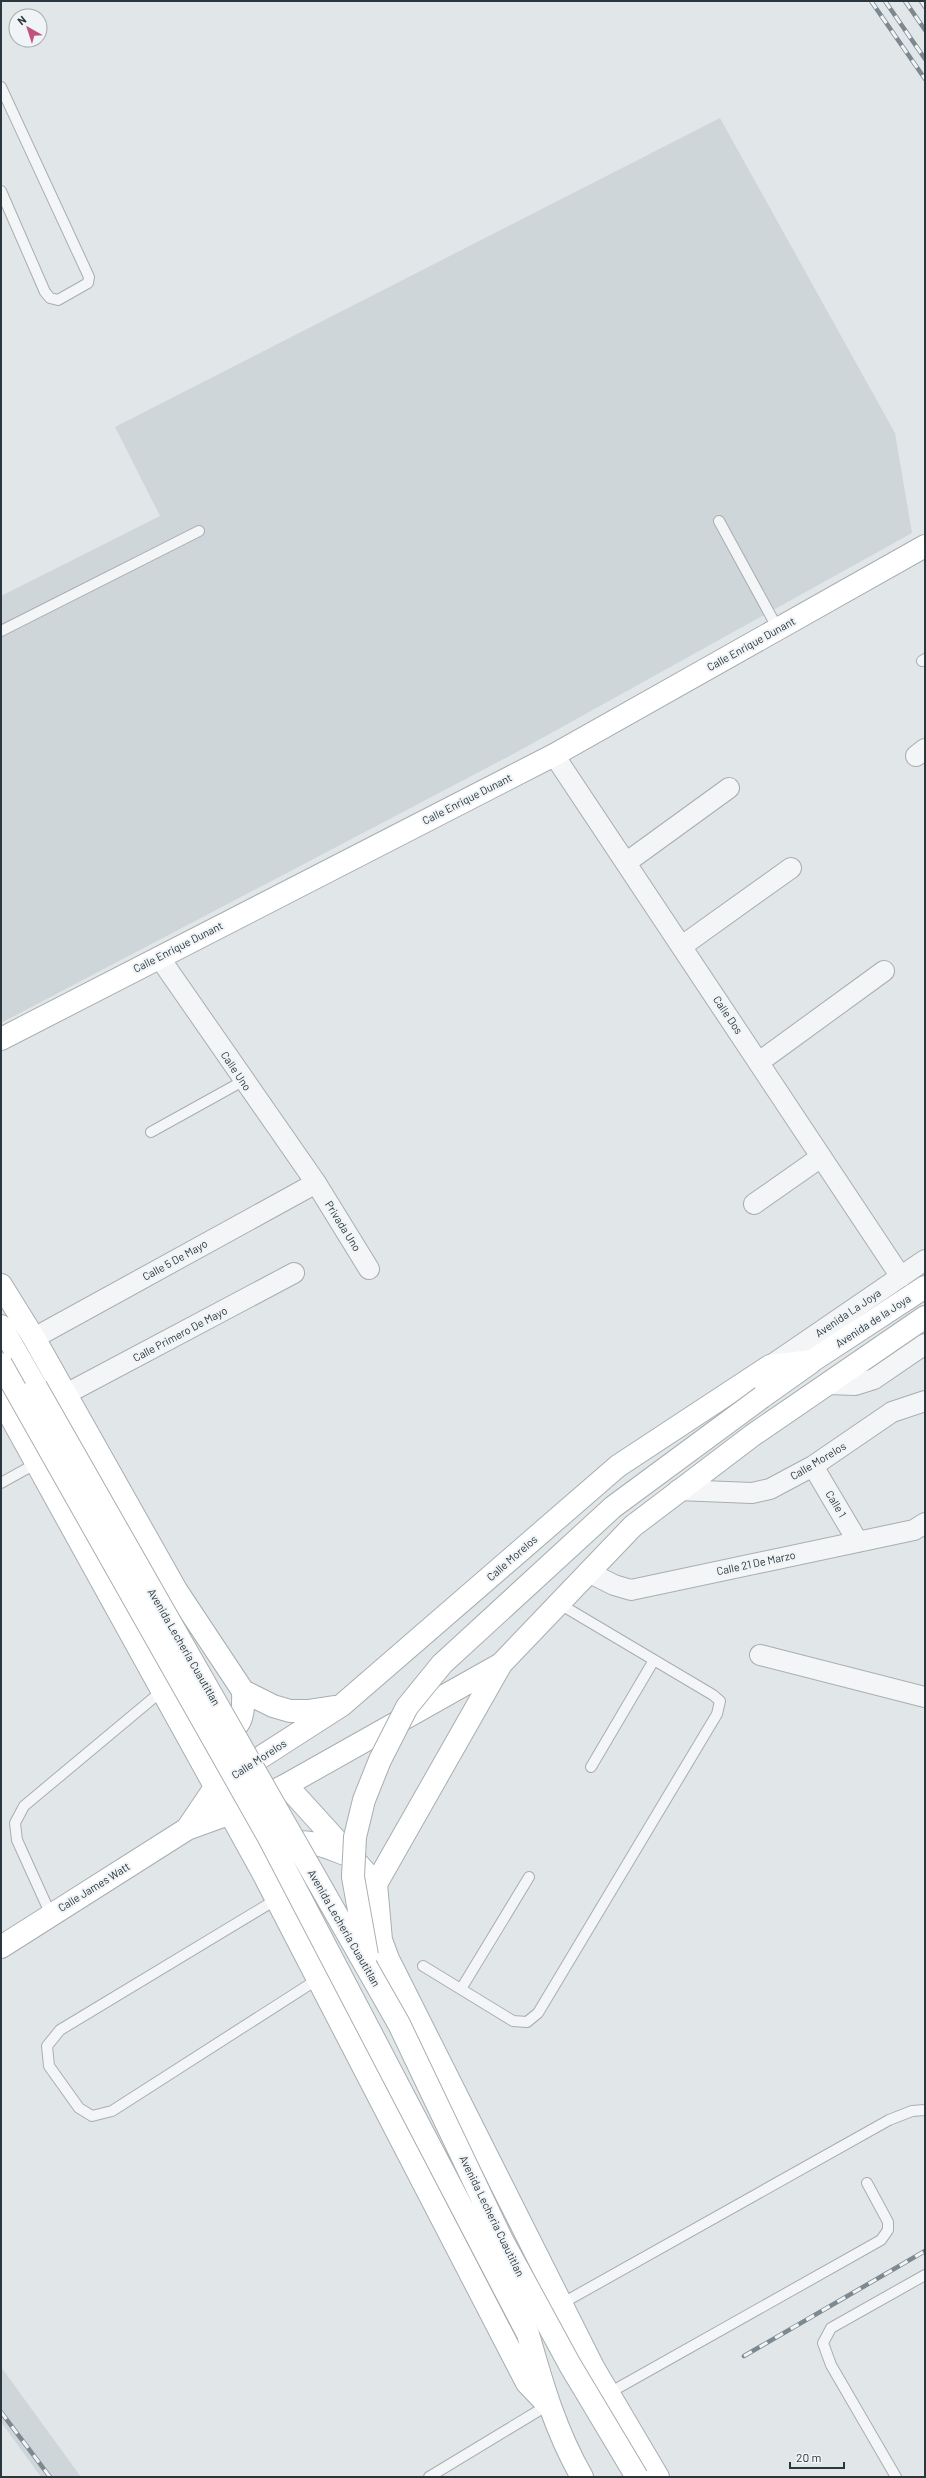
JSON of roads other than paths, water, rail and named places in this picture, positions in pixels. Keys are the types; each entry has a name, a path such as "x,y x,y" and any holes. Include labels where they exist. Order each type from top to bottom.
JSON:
{"main road":[{"name":"Calle Enrique Dunant","path":"1,1040 159,957 554,755 925,546"},
{"path":"1,1285 34,1338 176,1590 243,1691 273,1706 290,1711 308,1711 342,1705"},
{"name":"Avenida de la Joya","path":"397,2085 363,1937 353,1877 355,1837 364,1800 380,1760 407,1707 442,1664 613,1506 816,1358 925,1287"},
{"path":"658,2477 609,2393 561,2304 388,1959 381,1940 376,1884 501,1664 588,1572 633,1526 678,1490 753,1435 925,1317"},
{"name":"Avenida Lecheria Cuautitlan","path":"1,1326 399,2024 502,2240 570,2365 637,2477"},
{"name":"Calle Morelos","path":"216,1786 342,1705 618,1466 770,1366 816,1358"},
{"name":"Avenida Lecheria Cuautitlan","path":"1,1364 268,1836 528,2334 548,2405"},
{"path":"1,1399 231,1813 527,2382 548,2405 571,2458 582,2477"},
{"path":"231,1813 286,1785 501,1664"},
{"path":"194,1746 215,1741 236,1729 244,1711 243,1691"},
{"path":"286,1785 376,1884"},
{"name":"Calle James Watt","path":"186,1829 216,1786"},
{"name":"Calle James Watt","path":"1,1947 186,1829 231,1813"},
{"path":"263,1873 279,1850 295,1842 314,1843 353,1857"}],"street":[{"name":"Calle Dos","path":"554,755 901,1277"},
{"path":"626,862 729,788"},
{"path":"682,946 791,868"},
{"name":"Calle Uno","path":"159,957 243,1081 316,1183"},
{"path":"758,1062 884,971"},
{"path":"754,1204 821,1157"},
{"name":"Privada Uno","path":"316,1183 369,1269"},
{"name":"Calle 5 De Mayo","path":"34,1338 316,1183"},
{"name":"Avenida La Joya","path":"770,1366 925,1260"},
{"name":"Calle Primero De Mayo","path":"66,1394 294,1273"},
{"path":"832,1380 854,1385 874,1379 925,1344"},
{"name":"Calle Morelos","path":"678,1490 752,1493 770,1489 813,1466 892,1412 925,1401"},
{"name":"Calle 1","path":"813,1466 858,1542"},
{"name":"Calle 21 De Marzo","path":"588,1572 614,1585 631,1590 914,1530 925,1523"},
{"path":"760,1655 925,1697"}],"lane":[{"path":"1,87 89,277 88,283 58,300 50,298 45,292 1,191"},
{"path":"719,521 778,629"},
{"path":"1,631 199,531"},
{"path":"151,1132 243,1081"},
{"path":"1,1483 37,1463"},
{"path":"424,1966 512,2021 527,2022 538,2013 718,1714 720,1702 713,1695 558,1603"},
{"path":"591,1767 654,1660"},
{"path":"51,1915 17,1840 15,1823 24,1806 163,1690"},
{"path":"460,1989 529,1877"},
{"path":"277,1899 60,2030 47,2046 49,2066 78,2108 92,2116 112,2112 318,1979"},
{"path":"561,2304 889,2120 912,2111 925,2110"},
{"path":"609,2393 881,2240 888,2230 888,2222 867,2184"},
{"path":"896,2477 831,2365 823,2343 831,2328 925,2275"},
{"path":"429,2477 548,2405"}],"railway":[{"path":"871,1 925,79"},
{"path":"885,1 925,59"},
{"path":"905,1 925,30"},
{"path":"921,1 925,7"},
{"path":"744,2356 925,2251"},
{"path":"1,2412 50,2477"}]}
